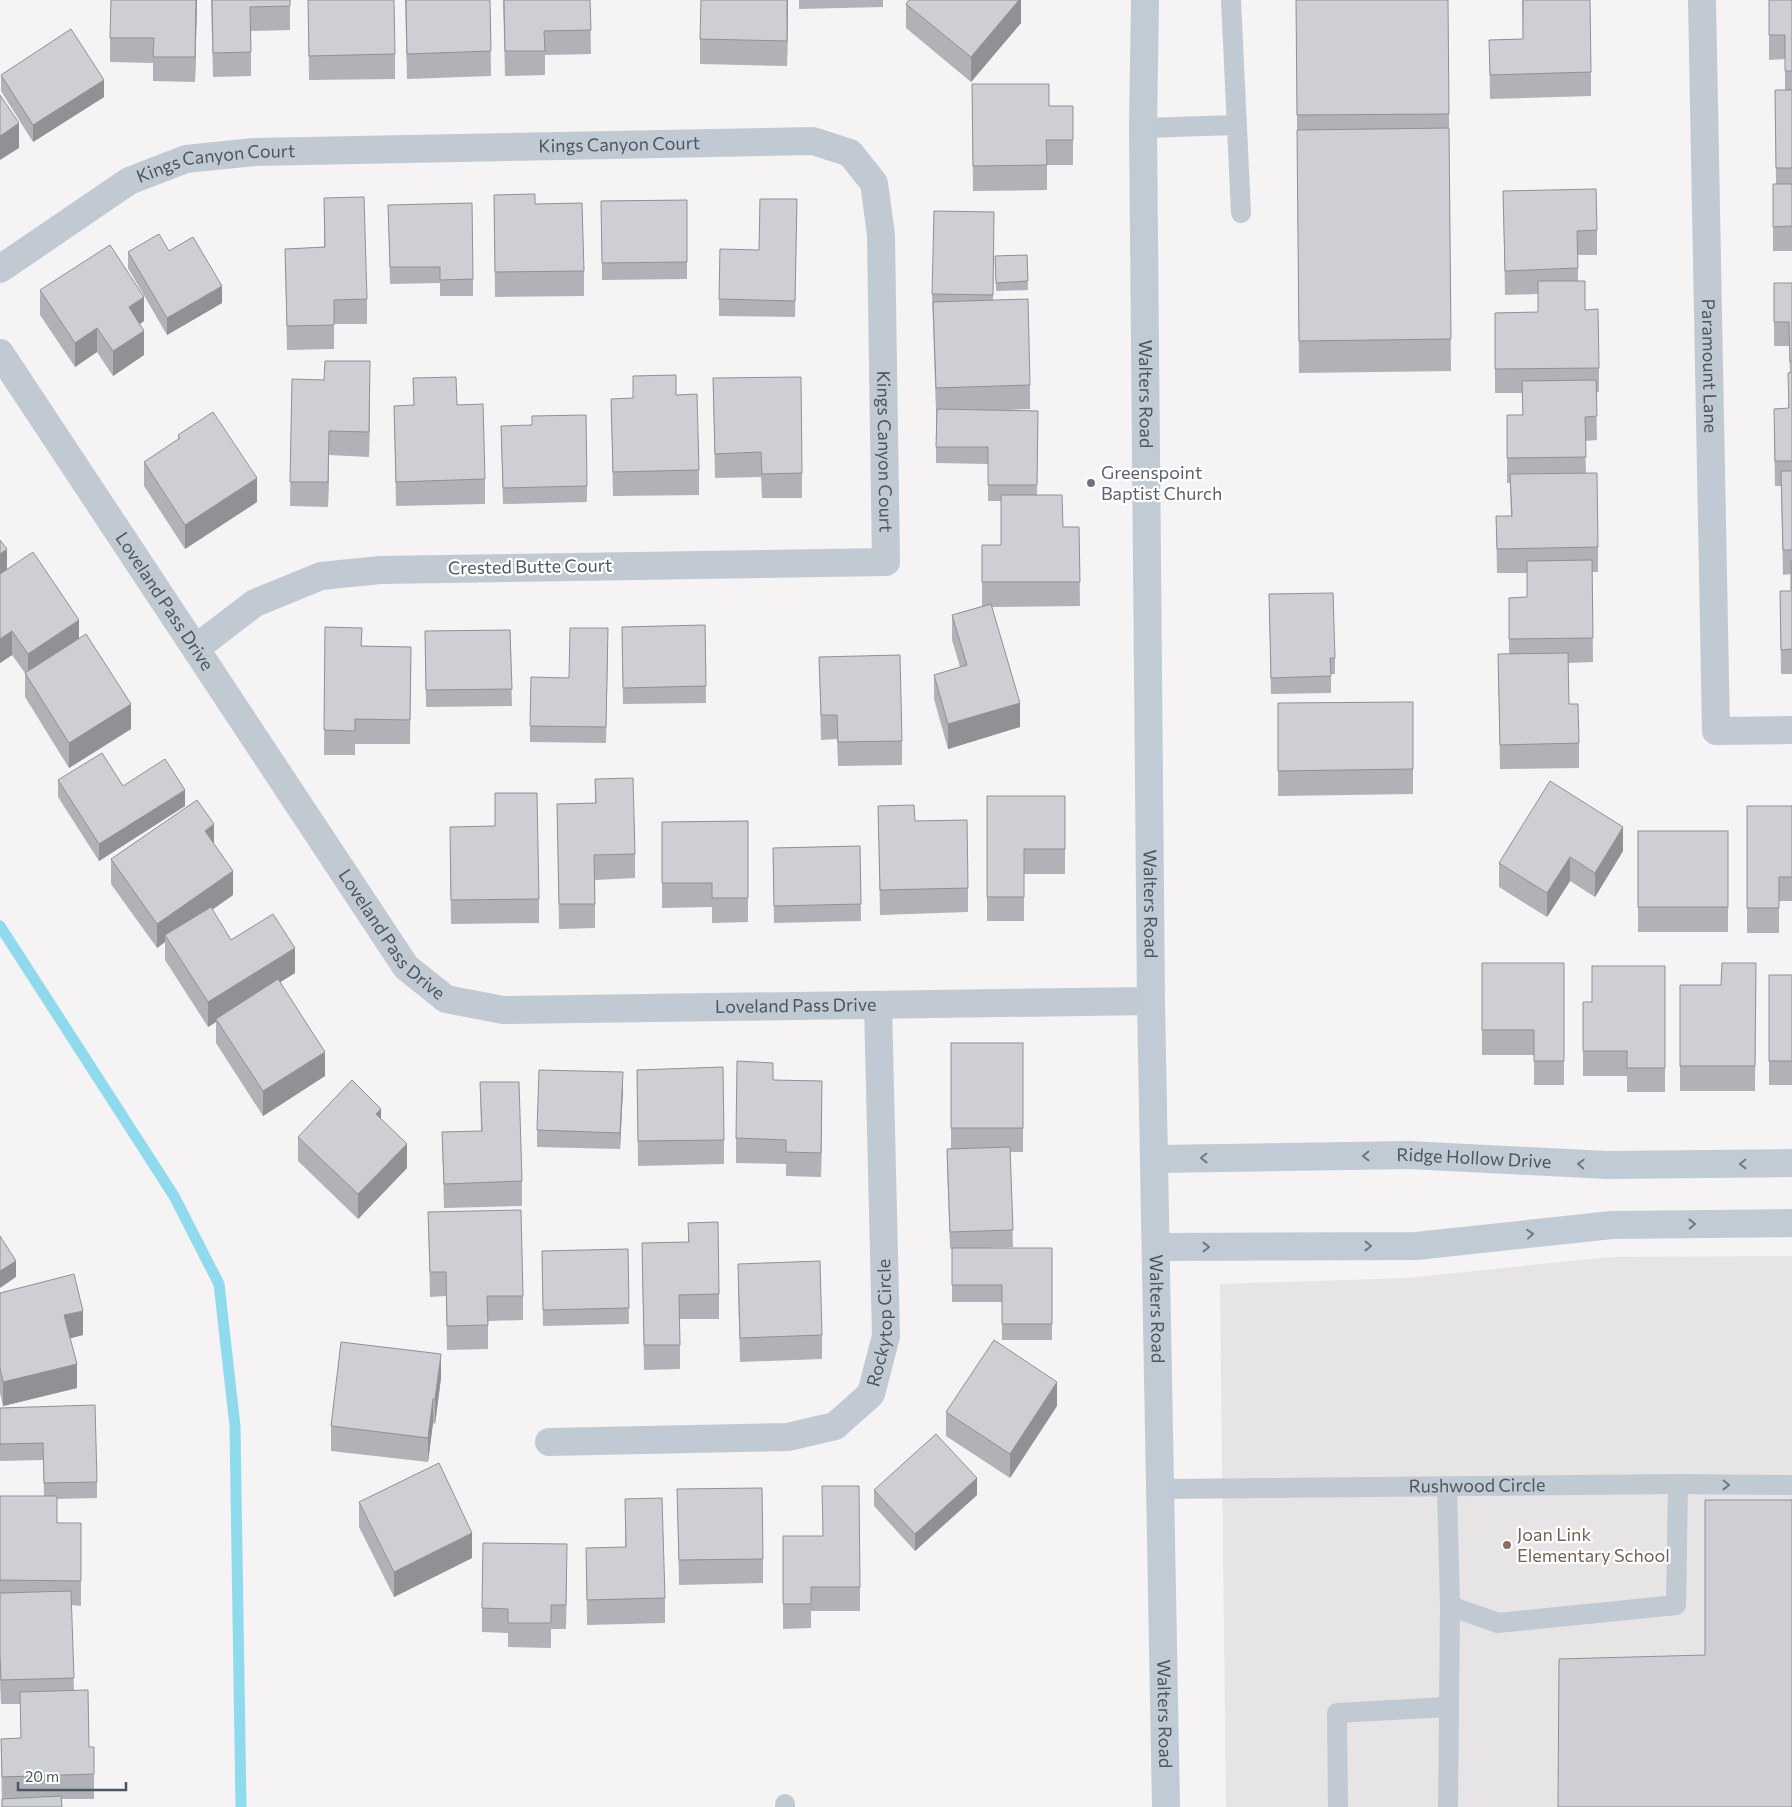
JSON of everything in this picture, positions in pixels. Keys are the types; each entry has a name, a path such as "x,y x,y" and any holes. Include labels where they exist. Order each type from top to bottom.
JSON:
{"street":[{"name":"Walters Road","path":"1145,0 1142,128 1151,1001 1166,1807"},
{"name":"Paramount Lane","path":"1702,0 1716,731 1792,730"},
{"name":"Kings Canyon Court","path":"0,269 128,181 186,159 254,152 812,141 850,153 874,183 881,235 886,562"},
{"name":"Loveland Pass Drive","path":"0,353 406,967 446,999 503,1010 1151,1001"},
{"name":"Crested Butte Court","path":"196,648 255,602 321,576 380,570 886,562"},
{"name":"Rockytop Circle","path":"549,1442 788,1438 835,1426 871,1394 886,1336 878,1006"},
{"name":"Ridge Hollow Drive","path":"1155,1159 1409,1155 1607,1165 1792,1163"},
{"path":"1157,1247 1416,1246 1612,1225 1792,1223"}],"lane":[{"path":"1231,0 1241,213"},
{"path":"1142,128 1236,125"},
{"path":"1450,1606 1498,1623 1676,1605 1678,1484"},
{"name":"Rushwood Circle","path":"1161,1489 1447,1488 1678,1484 1792,1485"},
{"path":"1447,1488 1450,1606 1447,1707 1448,1807"},
{"path":"1338,1807 1337,1713 1447,1707"}],"shaded area":[{"name":"Joan Link Elementary School","path":"1792,1256 1792,1807 1226,1807 1220,1284 1407,1278 1609,1257"}],"building":[{"path":"111,0 196,0 195,57 153,57 154,38 110,38"},
{"path":"212,0 290,0 290,6 250,7 251,52 213,53"},
{"path":"308,0 394,0 395,54 309,56"},
{"path":"406,0 490,0 491,51 407,54"},
{"path":"504,0 590,0 591,30 544,31 545,51 505,51"},
{"path":"701,0 787,0 787,41 700,39"},
{"path":"909,0 1019,0 971,57 906,4"},
{"path":"1296,0 1448,0 1449,114 1297,115"},
{"path":"1523,0 1590,0 1591,72 1490,75 1489,40 1523,39"},
{"path":"1769,0 1792,0 1792,71 1785,71 1785,35 1769,35"},
{"path":"71,29 104,80 33,125 1,75"},
{"path":"972,84 1049,84 1049,106 1073,106 1073,140 1046,140 1047,165 973,166"},
{"path":"1775,90 1792,90 1792,168 1776,168"},
{"path":"0,95 19,123 0,136"},
{"path":"1449,128 1451,339 1299,341 1297,130"},
{"path":"1773,184 1792,184 1792,226 1773,227"},
{"path":"1596,189 1597,230 1577,231 1578,268 1505,271 1503,191"},
{"path":"535,194 535,204 582,203 584,271 495,272 494,195"},
{"path":"364,197 367,299 334,300 334,325 287,326 285,249 325,247 324,198"},
{"path":"760,199 797,199 795,301 719,299 720,249 759,250"},
{"path":"687,200 687,262 602,263 601,201"},
{"path":"472,203 473,279 440,280 440,267 390,267 388,205"},
{"path":"934,211 994,212 993,295 932,294"},
{"path":"159,234 169,251 193,237 222,286 167,318 128,252"},
{"path":"110,245 144,297 129,307 144,331 113,351 97,328 75,343 40,290"},
{"path":"1027,255 1028,281 996,283 995,256"},
{"path":"1538,281 1585,281 1585,310 1598,309 1599,368 1495,369 1495,313 1538,312"},
{"path":"1774,283 1792,283 1792,362 1790,362 1789,322 1774,322"},
{"path":"1028,299 1030,385 936,388 933,302"},
{"path":"325,361 370,361 369,432 329,431 328,482 290,482 292,379 324,380"},
{"path":"1792,372 1792,461 1775,461 1774,409 1789,408 1788,373"},
{"path":"676,375 676,395 697,394 699,470 613,472 611,399 633,398 633,376"},
{"path":"456,377 457,405 483,404 485,479 396,482 394,406 414,405 413,378"},
{"path":"801,377 802,473 762,474 761,452 715,454 713,378"},
{"path":"1596,380 1597,416 1585,417 1586,457 1507,458 1507,415 1523,415 1522,381"},
{"path":"937,409 1038,411 1037,485 988,485 988,447 936,447"},
{"path":"213,412 257,478 185,525 144,462 180,438 178,435"},
{"path":"586,415 587,486 503,488 501,426 532,425 532,416"},
{"path":"1781,471 1792,471 1792,550 1783,550"},
{"path":"1597,473 1598,547 1497,549 1496,516 1512,516 1510,474"},
{"path":"1001,495 1062,495 1063,527 1079,527 1080,582 982,582 982,545 1001,545"},
{"path":"0,540 7,549 0,554"},
{"path":"33,552 79,620 28,654 12,631 0,639 0,574"},
{"path":"1592,560 1593,638 1509,639 1509,598 1527,597 1527,561"},
{"path":"1791,561 1792,649 1781,650 1780,591 1791,591"},
{"path":"1333,593 1335,658 1330,658 1331,676 1271,678 1269,594"},
{"path":"991,604 1020,703 948,724 934,675 967,665 952,615"},
{"path":"705,625 706,686 623,688 622,627"},
{"path":"325,627 362,628 361,646 411,647 410,720 355,719 355,731 324,730"},
{"path":"570,628 608,628 606,727 530,726 531,677 569,678"},
{"path":"510,630 512,689 426,690 425,631"},
{"path":"86,634 131,704 69,743 25,673"},
{"path":"1568,653 1569,704 1578,704 1579,743 1500,745 1498,654"},
{"path":"900,655 902,741 838,742 837,715 821,715 819,657"},
{"path":"1413,702 1413,769 1278,771 1278,703"},
{"path":"102,753 123,786 165,759 185,790 99,844 58,780"},
{"path":"633,778 635,854 594,855 595,904 559,904 557,804 596,803 595,779"},
{"path":"1550,781 1623,827 1595,873 1570,857 1547,893 1499,863"},
{"path":"495,793 537,793 539,899 451,900 450,827 495,826"},
{"path":"987,796 1065,796 1065,849 1024,849 1024,897 987,897"},
{"path":"197,800 214,824 205,831 233,871 157,924 111,859"},
{"path":"914,805 915,821 967,820 968,888 880,890 878,806"},
{"path":"1747,806 1792,806 1792,877 1779,877 1779,908 1747,908"},
{"path":"748,821 748,898 712,898 712,883 662,883 662,822"},
{"path":"1638,831 1728,831 1728,907 1638,907"},
{"path":"860,846 861,904 774,906 773,848"},
{"path":"211,907 231,940 273,914 295,948 208,1002 165,935"},
{"path":"1482,963 1564,963 1564,1061 1534,1061 1534,1030 1482,1030"},
{"path":"1722,963 1756,963 1755,1066 1680,1066 1680,985 1721,985"},
{"path":"1592,966 1665,966 1665,1068 1627,1068 1627,1051 1583,1051 1583,1002 1592,1002"},
{"path":"1769,975 1792,975 1792,1061 1769,1061"},
{"path":"278,979 325,1052 263,1091 216,1019"},
{"path":"951,1043 1023,1043 1023,1128 951,1128"},
{"path":"737,1061 773,1063 773,1080 822,1081 821,1153 786,1152 786,1140 736,1138"},
{"path":"723,1067 724,1140 638,1141 637,1070"},
{"path":"539,1070 623,1072 620,1133 537,1130"},
{"path":"352,1080 381,1109 376,1114 407,1144 358,1194 298,1137"},
{"path":"480,1082 519,1082 522,1181 444,1184 442,1132 482,1131"},
{"path":"1010,1147 1013,1230 950,1232 947,1149"},
{"path":"521,1210 523,1296 487,1296 488,1325 447,1326 446,1272 430,1272 428,1212"},
{"path":"718,1222 719,1294 679,1295 680,1345 644,1345 642,1243 689,1242 688,1223"},
{"path":"0,1236 16,1261 0,1271"},
{"path":"952,1248 1052,1248 1052,1324 1002,1324 1002,1285 952,1285"},
{"path":"628,1249 629,1308 543,1310 542,1251"},
{"path":"820,1261 822,1335 740,1338 738,1264"},
{"path":"74,1274 83,1311 64,1315 77,1364 3,1382 0,1368 0,1293"},
{"path":"994,1340 1057,1382 1010,1454 946,1412"},
{"path":"341,1342 441,1354 428,1438 331,1426"},
{"path":"95,1405 97,1482 44,1483 43,1443 0,1444 0,1408"},
{"path":"936,1434 977,1478 915,1534 874,1490"},
{"path":"439,1463 472,1533 394,1572 359,1502"},
{"path":"822,1486 859,1486 860,1587 811,1587 811,1604 783,1604 783,1536 823,1536"},
{"path":"762,1488 763,1559 679,1560 677,1489"},
{"path":"0,1496 57,1496 57,1523 81,1523 81,1581 0,1580"},
{"path":"662,1498 665,1598 587,1600 586,1548 626,1547 625,1499"},
{"path":"1705,1500 1792,1500 1792,1807 1558,1807 1559,1659 1705,1655"},
{"path":"483,1543 567,1544 566,1605 551,1605 551,1623 508,1623 508,1609 482,1608"},
{"path":"71,1591 74,1678 1,1680 0,1593"},
{"path":"88,1690 89,1747 94,1747 94,1774 2,1777 1,1739 21,1738 20,1692"},
{"path":"61,1796 62,1807 2,1807 2,1799"}],"waterway":[{"path":"0,926 174,1196 219,1284 235,1426 241,1807"}],"place":[{"name":"Greenspoint Baptist Church","path":"1091,483"},
{"name":"Joan Link Elementary School","path":"1507,1545"}]}
